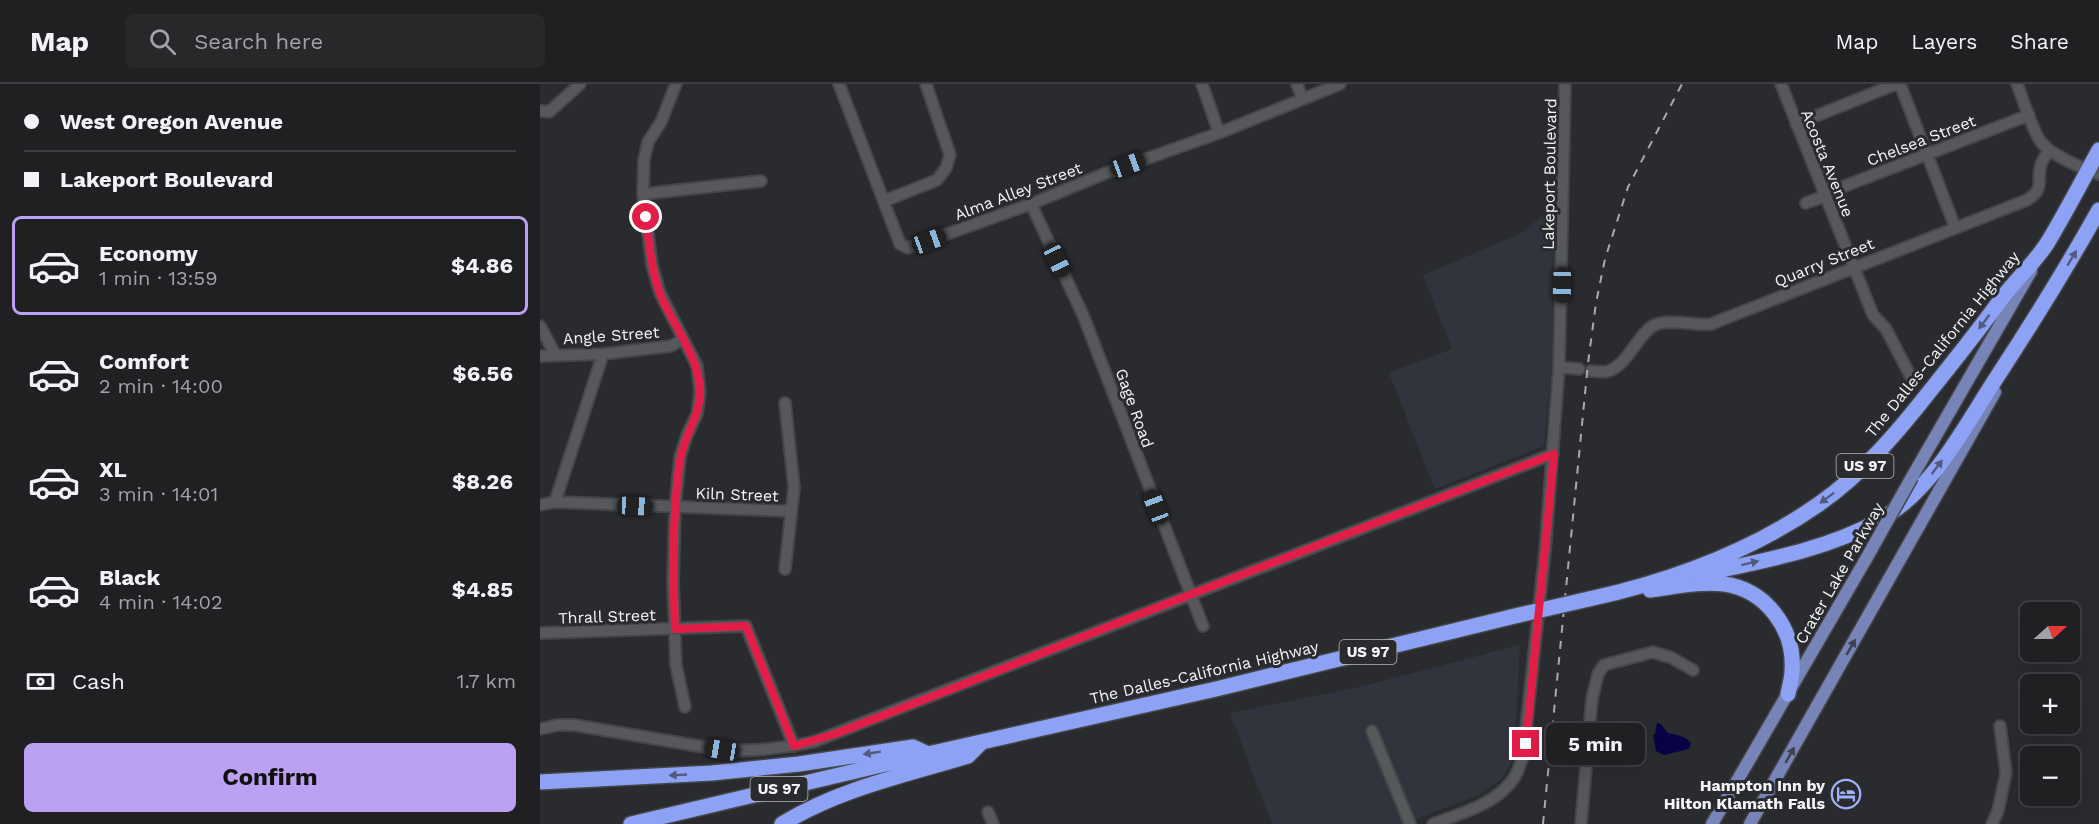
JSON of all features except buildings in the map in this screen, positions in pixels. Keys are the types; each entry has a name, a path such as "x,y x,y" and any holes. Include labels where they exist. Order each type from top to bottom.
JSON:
{"highway":[{"name":"The Dalles-California Highway","path":"631,824 1216,689 1611,594 1690,570 1732,554 1786,526 1820,504 1851,480 1885,446 2019,276 2047,244 2093,172 2099,150"},
{"name":"US 97","path":"1611,594 1815,547 1882,519 1906,501 1937,468 2043,306 2099,210"},
{"path":"1611,594 1702,584 1726,584 1764,601 1776,615 1788,640 1792,670 1788,694"},
{"path":"782,824 806,809 843,794 968,756 982,742"},
{"path":"540,782 712,773 799,764 913,747 928,754"}],"main road":[{"name":"Crater Lake Parkway","path":"1712,824 2047,244"},
{"path":"1750,824 2043,306"},
{"path":"1722,824 1733,789"}],"street":[{"path":"540,111 549,112 580,84"},
{"path":"676,84 661,122 648,142 644,160 643,194 652,265 660,294 697,366 700,392 697,414 680,457 675,508 673,582 676,665 685,707"},
{"path":"839,84 884,201 937,180 946,168 950,155 926,84"},
{"path":"1202,84 1219,133"},
{"path":"1297,84 1302,99"},
{"name":"Alma Alley Street","path":"884,201 900,244 908,248 1031,204 1106,172 1219,133 1340,84"},
{"name":"Lakeport Boulevard","path":"1433,824 1482,804 1502,792 1514,777 1523,757 1530,708 1554,454 1559,367 1565,84"},
{"name":"Acosta Avenue","path":"1781,84 1873,315 1886,329 1912,379"},
{"path":"1796,124 1898,84 1928,154 1955,227"},
{"path":"2017,84 2040,141 2049,150 2093,172"},
{"name":"Chelsea Street","path":"1806,203 2029,115"},
{"name":"Quarry Street","path":"1591,371 1609,371 1624,360 1651,327 1666,321 1696,326 1711,324 2027,200 2036,194 2041,182 2041,165 2049,150"},
{"path":"643,194 761,181"},
{"name":"Gage Road","path":"1031,204 1083,315 1203,626"},
{"path":"540,326 555,354"},
{"name":"Angle Street","path":"540,356 603,354 671,346 683,339"},
{"path":"555,502 603,354"},
{"path":"1559,367 1579,369"},
{"path":"785,403 794,487 785,569"},
{"path":"540,729 558,725 574,725 722,750 751,751 794,746 835,734 1189,594 1554,454"},
{"name":"Kiln Street","path":"540,505 555,502 791,511"},
{"name":"Thrall Street","path":"540,633 746,626 794,746"},
{"path":"1581,824 1592,699 1598,674 1604,665 1653,652 1672,658 1693,670"},
{"path":"1992,824 1998,811 2006,773 2000,726"},
{"path":"1371,731 1410,824"},
{"path":"988,812 993,824"}],"shaded area":[{"path":"1545,214 1547,225 1553,225 1552,367 1544,446 1435,489 1389,373 1452,349 1423,275 1520,234"},
{"path":"1520,645 1514,757 1502,779 1479,795 1404,824 1272,824 1230,713 1355,688"},
{"path":"1657,723 1661,724 1668,733 1681,736 1689,741 1691,743 1689,749 1664,755 1656,751 1653,735"}],"railway":[{"path":"1543,824 1588,363 1596,303 1605,259 1628,187 1682,84"}],"place":[{"name":"Hampton Inn by Hilton Klamath Falls","path":"1846,794"}],"route":[{"path":"646,217 652,265 660,294 697,366 700,392 697,414 680,457 675,508 673,582 675,629 746,626 794,746 835,734 1554,454 1526,744"}]}
